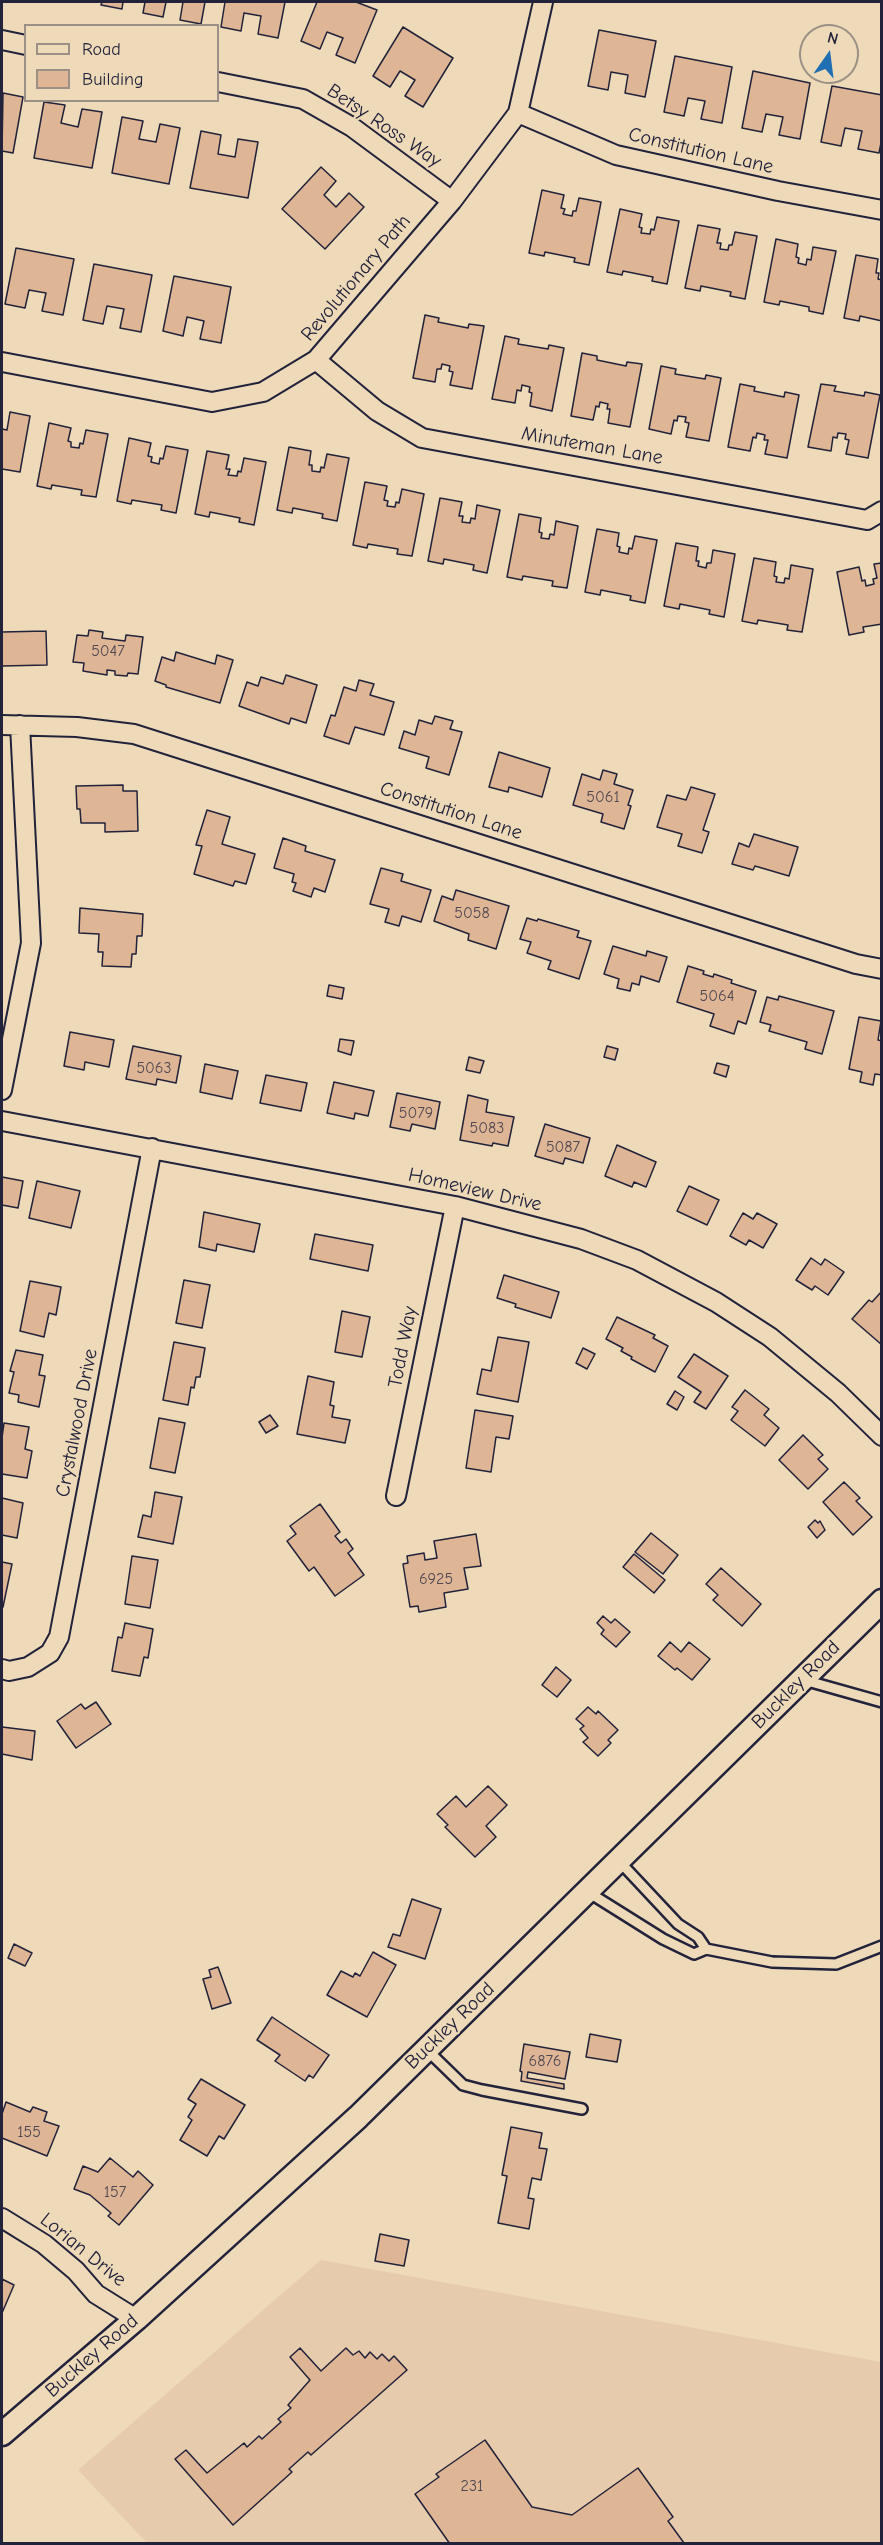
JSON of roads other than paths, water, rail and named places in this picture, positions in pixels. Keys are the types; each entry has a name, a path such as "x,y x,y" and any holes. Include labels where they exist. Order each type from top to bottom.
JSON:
{"street":[{"name":"Revolutionary Path","path":"2,362 212,402 263,392 316,360 452,201 518,113 543,2"},
{"path":"2,40 24,45"},
{"name":"Betsy Ross Way","path":"219,82 303,99 352,127 452,201"},
{"name":"Constitution Lane","path":"518,113 616,155 768,189 882,210"},
{"name":"Minuteman Lane","path":"316,360 377,411 422,438 867,520 882,511"},
{"name":"Constitution Lane","path":"11,725 77,727 134,734 834,957 882,969"},
{"path":"2,1089 31,943 11,725"},
{"name":"Homeview Drive","path":"2,1121 454,1206 581,1239 637,1260 717,1302 770,1337 838,1393 882,1436"},
{"name":"Crystalwood Drive","path":"2,1669 9,1671 28,1667 50,1653 59,1637 152,1148"},
{"name":"Todd Way","path":"396,1496 454,1206"},
{"name":"Buckley Road","path":"2,2434 135,2319 358,2117 882,1601"},
{"name":"Lorian Drive","path":"2,2218 44,2244 76,2271 96,2294 135,2319"}],"lane":[{"path":"802,1679 882,1702"},
{"path":"619,1861 678,1924 698,1937 706,1950"},
{"path":"588,1892 663,1939 694,1954 706,1950 772,1962 836,1964 882,1946"},
{"path":"426,2049 463,2085 582,2109"}]}
